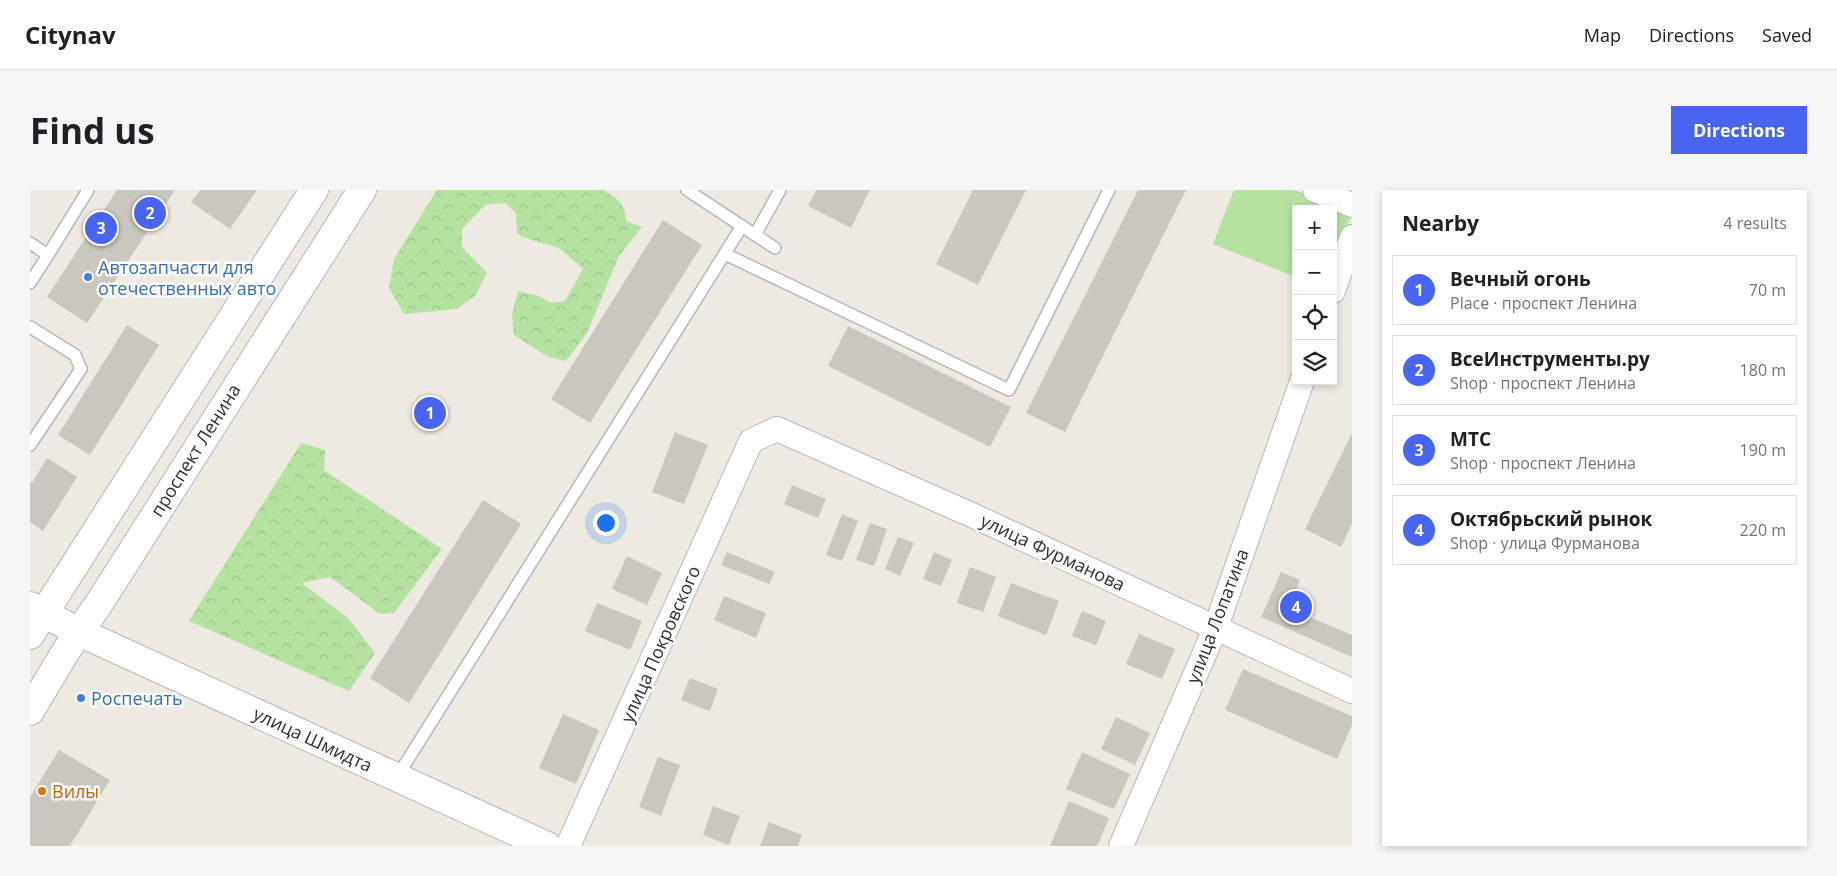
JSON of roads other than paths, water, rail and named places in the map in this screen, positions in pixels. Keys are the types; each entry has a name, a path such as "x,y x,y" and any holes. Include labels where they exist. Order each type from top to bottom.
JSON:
{"main road":[{"path":"34,618 314,190"},
{"name":"проспект Ленина","path":"30,711 362,190"},
{"name":"улица Шмидта","path":"34,618 79,632 547,846"}],"street":[{"path":"1315,190 1352,205"},
{"path":"1337,280 1352,238"},
{"name":"улица Лопатина","path":"1121,846 1216,627 1301,385"},
{"name":"улица Фурманова","path":"752,441 777,429 974,516 1352,691"},
{"name":"улица Покровского","path":"568,846 752,441"}],"lane":[{"path":"30,283 88,190"},
{"path":"687,190 775,248"},
{"path":"755,235 780,190"},
{"path":"725,254 1010,390 1110,190"},
{"path":"397,777 742,226"},
{"path":"30,243 48,255"},
{"path":"30,327 75,355 81,369 30,445"}],"place":[{"name":"ВсеИнструменты.ру","path":"150,213"},
{"name":"МТС","path":"101,228"},
{"name":"Автозапчасти для отечественных авто","path":"88,277"},
{"name":"Вечный огонь","path":"430,413"},
{"name":"Октябрьский рынок","path":"1296,607"},
{"name":"Роспечать","path":"81,698"},
{"name":"Вилы","path":"42,791"}]}
